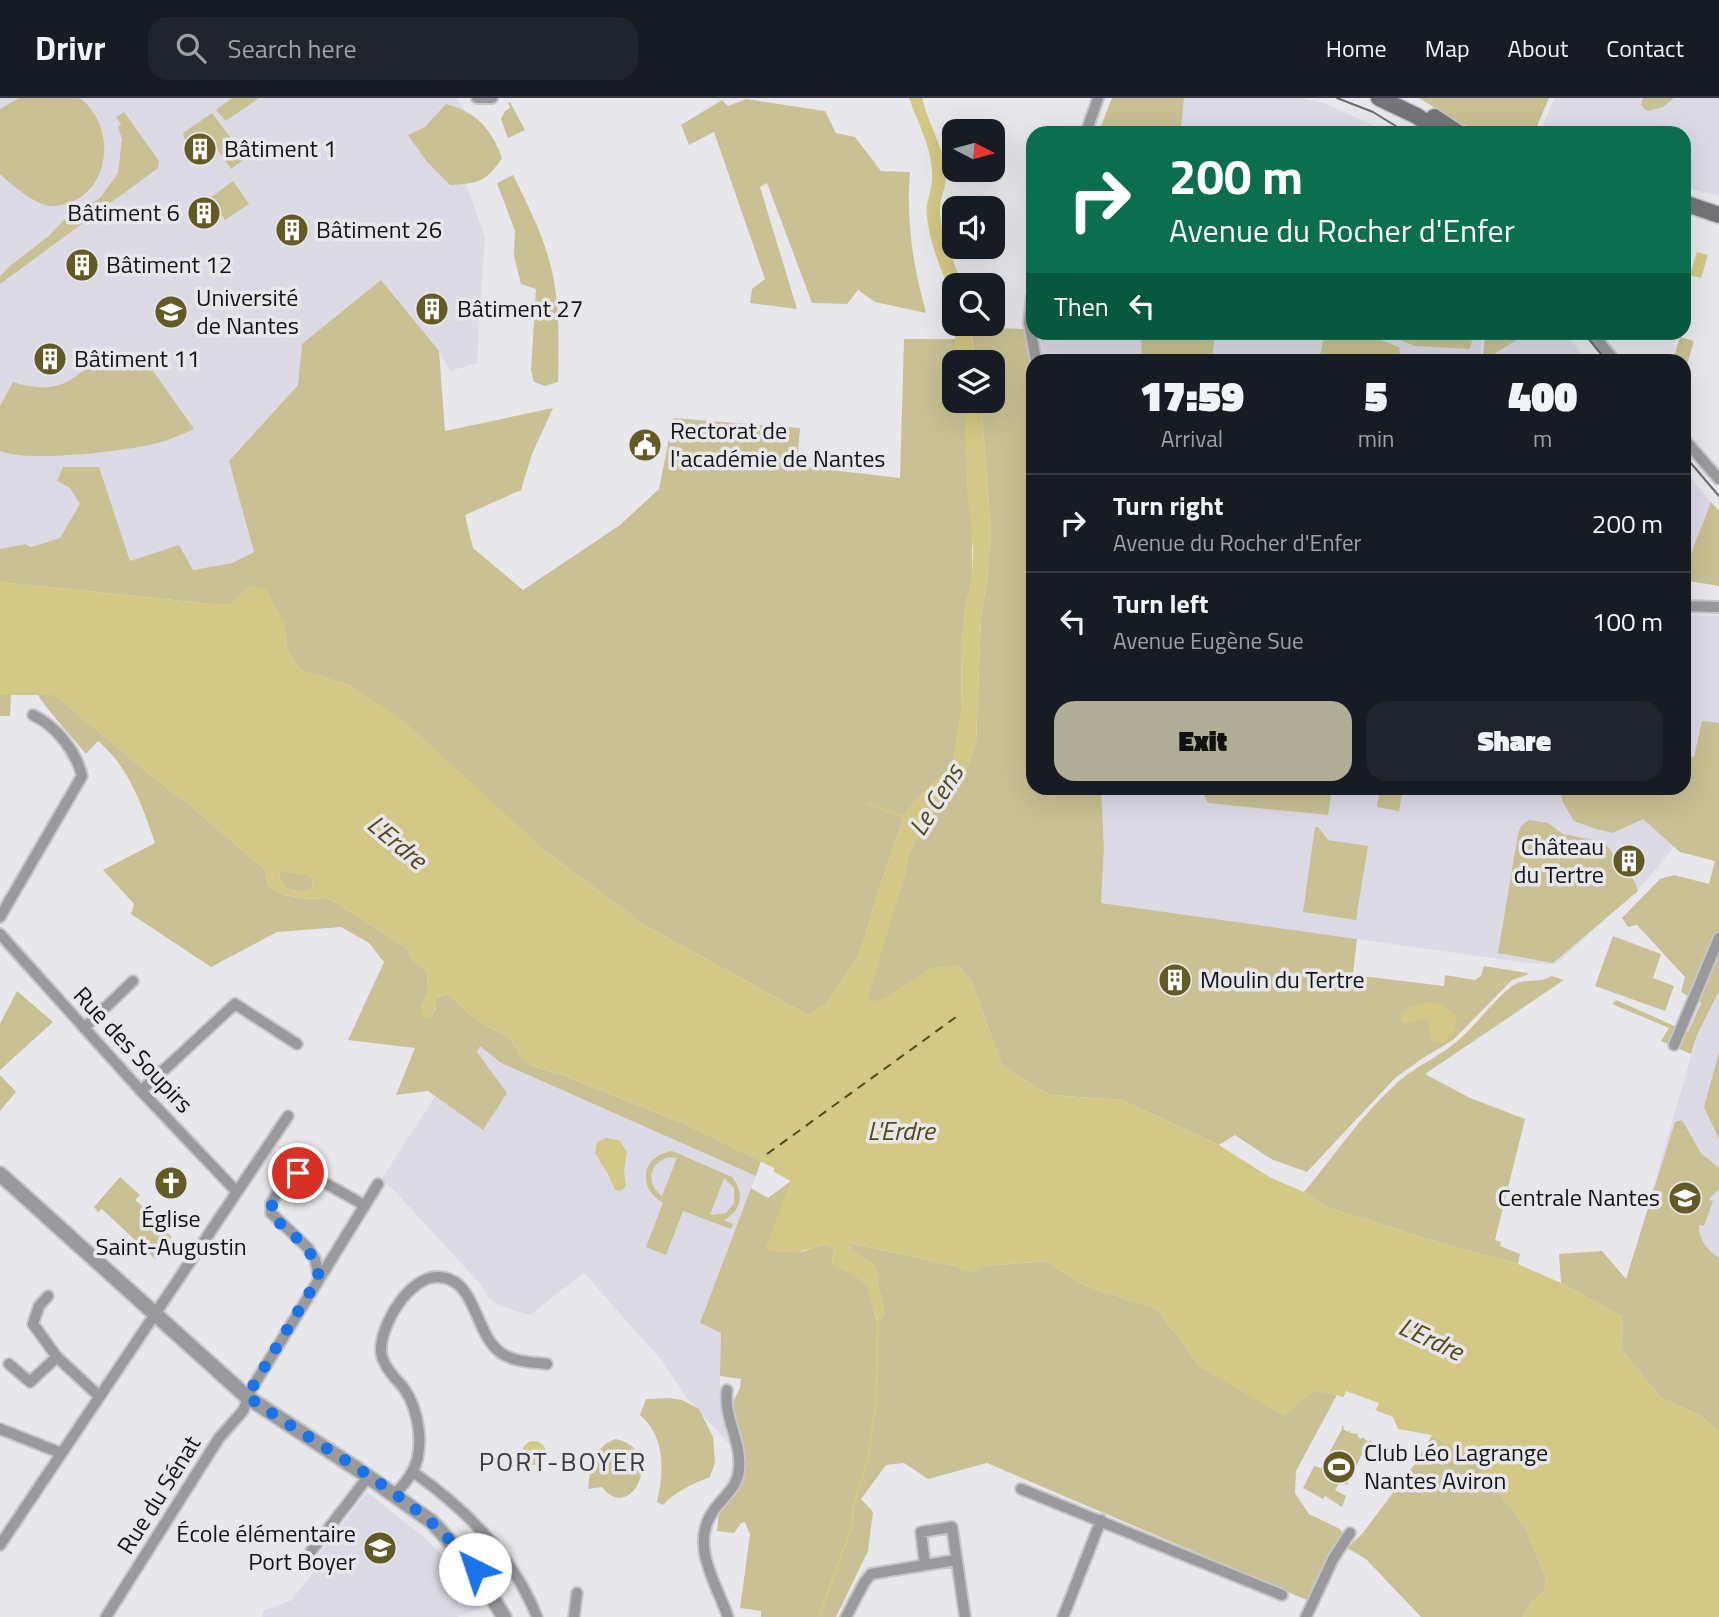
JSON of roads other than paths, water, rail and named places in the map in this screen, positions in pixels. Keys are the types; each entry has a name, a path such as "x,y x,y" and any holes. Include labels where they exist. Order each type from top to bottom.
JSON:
{"main road":[{"path":"1379,98 1417,116 1431,126"},
{"path":"1401,98 1447,126"},
{"path":"1691,205 1719,215"},
{"path":"1691,216 1719,225"}],"street":[{"path":"477,98 492,98"},
{"path":"1088,126 1098,98"},
{"path":"1598,340 1609,354"},
{"path":"1691,447 1719,479"},
{"path":"1691,606 1719,607"},
{"path":"0,917 82,776 79,763 64,741 43,720 33,715"},
{"name":"Rue des Soupirs","path":"0,934 141,1091 237,1192"},
{"path":"1674,1045 1719,937"},
{"path":"84,1028 133,981"},
{"path":"141,1091 235,1004 297,1044"},
{"path":"0,1545 288,1116"},
{"path":"319,1277 315,1259 308,1248 271,1213 271,1203 289,1176 298,1173 325,1183 365,1205"},
{"path":"0,1174 247,1396 432,1522 485,1583 504,1617"},
{"name":"Rue du Sénat","path":"106,1617 219,1438 243,1411 247,1396 377,1184"},
{"path":"395,1495 413,1472 419,1438 412,1401 390,1372 381,1354 384,1335 410,1288 421,1280 433,1277 453,1281 464,1290 476,1316 499,1352 514,1360 547,1364"},
{"path":"48,1296 39,1306 33,1324 57,1357 99,1396"},
{"path":"9,1364 30,1382 57,1357"},
{"path":"727,1390 725,1399 740,1454 739,1474 734,1486 708,1520 702,1543 705,1558 728,1617"},
{"path":"0,1429 61,1453"},
{"path":"413,1472 470,1517 495,1545 529,1598 537,1617"},
{"path":"311,1551 368,1477"},
{"path":"1021,1489 1282,1595"},
{"path":"1063,1617 1101,1520"},
{"path":"925,1565 921,1532 952,1527 965,1617"},
{"path":"1306,1617 1333,1559 1350,1532"},
{"path":"846,1617 868,1576 957,1560"},
{"path":"574,1617 577,1594"}],"water":[{"path":"909,98 922,98 942,155 942,182 945,182 940,207 942,259 953,259 958,273 942,273 934,251 927,212 932,169 925,138"},
{"path":"1697,252 1708,255 1701,278 1691,275"},
{"path":"955,336 971,336 974,350 955,350"},
{"name":"L'Erdre","path":"965,413 982,413 991,532 981,615 976,743 962,783 946,796 908,855 905,874 868,998 873,1002 888,996 933,967 959,966 972,982 1002,1066 1050,1095 1122,1100 1219,1145 1271,1178 1304,1192 1326,1207 1518,1264 1561,1283 1621,1316 1621,1349 1660,1397 1699,1415 1719,1431 1719,1617 1523,1617 1532,1602 1545,1591 1546,1578 1525,1527 1475,1461 1432,1435 1398,1429 1393,1417 1337,1395 1314,1391 1284,1416 1201,1368 1157,1309 1086,1286 1045,1261 985,1266 970,1272 955,1266 852,1243 850,1249 875,1266 884,1314 879,1324 863,1282 832,1265 834,1248 826,1244 796,1252 765,1249 791,1181 774,1172 774,1168 680,1122 565,1076 532,1066 523,1060 509,1037 467,1012 448,994 436,998 436,1008 429,1019 424,1017 421,1007 428,993 427,973 413,960 407,948 328,898 307,899 285,895 268,886 264,869 55,695 0,695 0,582 212,604 232,604 250,586 267,590 284,623 287,648 300,670 351,686 401,718 548,853 646,926 808,1015 826,1004 859,956 905,815 915,801 948,770 954,757 961,713 962,640 972,579 973,550","holes":["286,871 313,879 312,889 304,892 286,889 279,875"]},
{"path":"1430,1002 1443,1005 1457,1017 1455,1029 1443,1043 1431,1042 1429,1020 1423,1018 1405,1024 1400,1021 1402,1013 1411,1007"},
{"path":"606,1138 619,1140 627,1152 624,1170 626,1186 621,1191 615,1190 595,1153 597,1142"},
{"path":"534,1441 543,1444 546,1453 543,1462 534,1465 525,1462 522,1453 525,1444"}],"waterway":[{"name":"Le Cens","path":"868,804 907,818"},
{"path":"819,1617 852,1526 853,1507 868,1459 876,1403 878,1321"}],"tram line":[{"path":"1337,98 1373,112 1396,126"},
{"path":"1590,340 1601,354"},
{"path":"1691,463 1719,496"}],"place":[{"name":"Bâtiment 1","path":"200,149"},
{"name":"Bâtiment 6","path":"204,213"},
{"name":"Bâtiment 26","path":"292,230"},
{"name":"Bâtiment 12","path":"82,265"},
{"name":"Bâtiment 27","path":"432,309"},
{"name":"Université de Nantes","path":"171,312"},
{"name":"Bâtiment 11","path":"50,359"},
{"name":"Rectorat de l'académie de Nantes","path":"645,445"},
{"name":"Château du Tertre","path":"1629,861"},
{"name":"Moulin du Tertre","path":"1175,980"},
{"name":"Église Saint-Augustin","path":"171,1183"},
{"name":"Centrale Nantes","path":"1685,1198"},
{"name":"Club Léo Lagrange Nantes Aviron","path":"1339,1467"},
{"name":"École élémentaire Port Boyer","path":"380,1548"}],"district":[{"name":"PORT-BOYER","path":"563,1462"}]}
